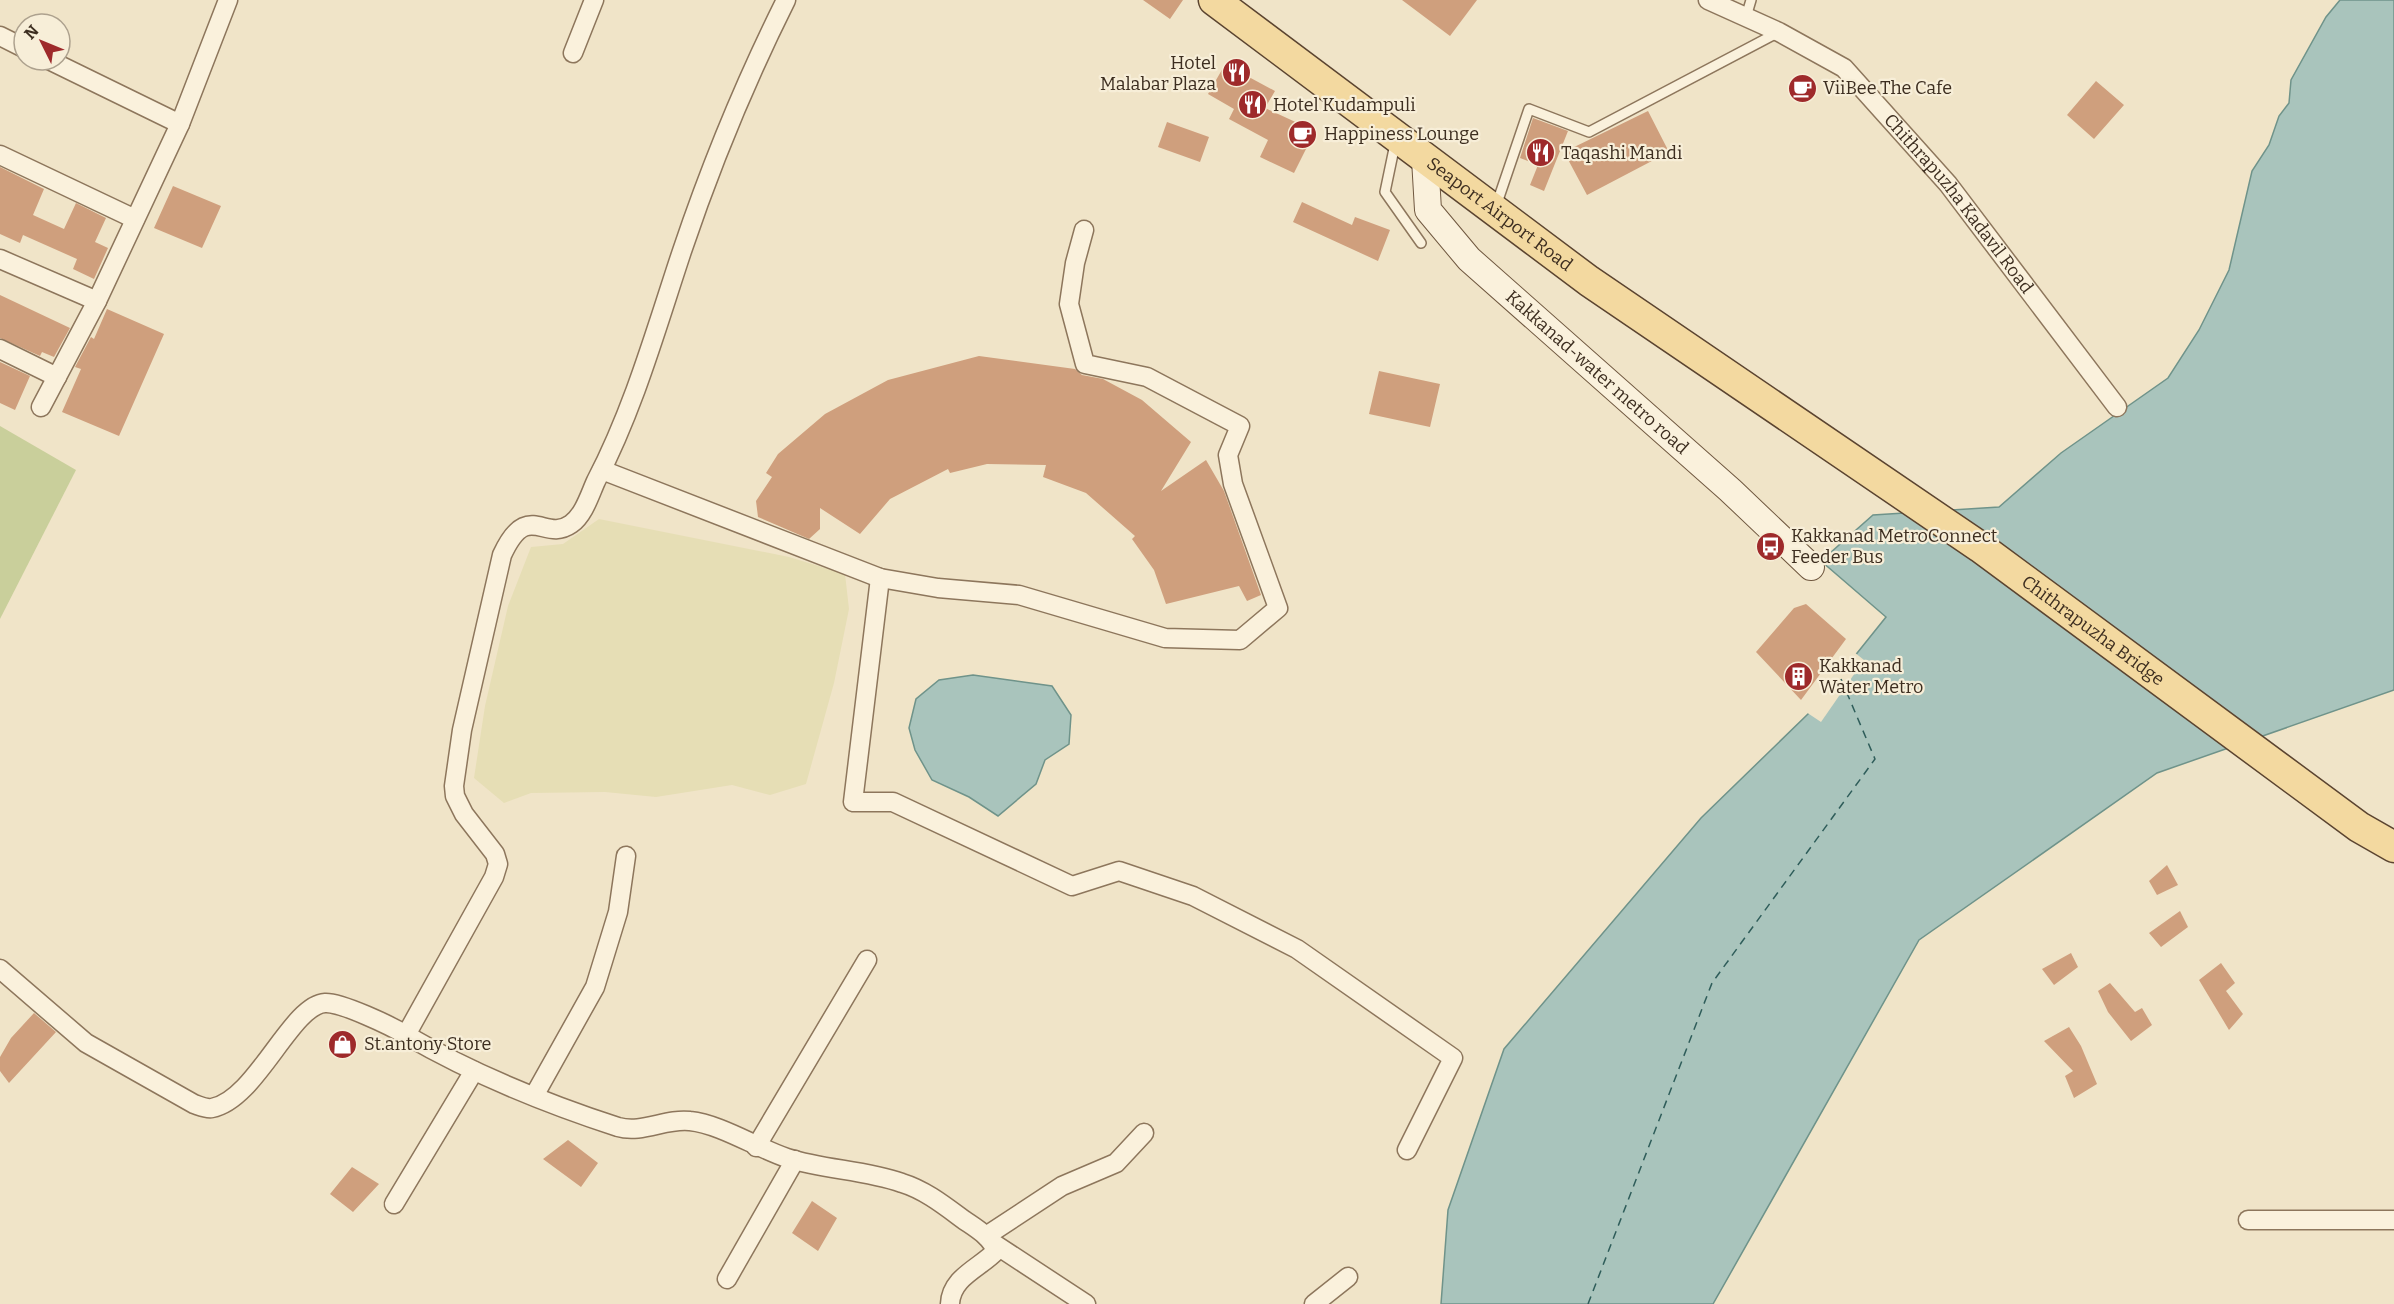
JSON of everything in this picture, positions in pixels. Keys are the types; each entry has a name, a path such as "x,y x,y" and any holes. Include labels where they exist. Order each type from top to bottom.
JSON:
{"main road":[{"name":"Seaport Airport Road","path":"1214,0 1495,211 1642,317"},
{"name":"Chithrapuzha Bridge","path":"1642,317 1980,547 2359,826 2394,847"}],"street":[{"path":"41,407 96,301 180,124 228,0"},
{"path":"573,53 594,0"},
{"path":"406,1035 483,898 498,864 495,854 464,814 455,795 454,786 462,730 502,555 510,538 520,527 534,524 556,528 570,525 579,515 602,470 639,382 717,152 748,75 786,0"},
{"name":"Chithrapuzha Kadavil Road","path":"1708,0 1748,8 1779,32 1844,68 1948,184 2117,407"},
{"path":"72,71 180,124"},
{"path":"0,155 135,219"},
{"name":"Kakkanad-water metro road","path":"1425,159 1428,210 1469,259 1730,490 1810,567"},
{"path":"602,470 880,578 938,588 1019,595 1165,638 1240,640 1278,608 1233,484 1228,455 1240,426 1147,377 1086,364 1069,304 1075,263 1084,230"},
{"path":"0,259 96,301"},
{"path":"0,349 57,377"},
{"path":"880,578 853,802 892,802 1072,886 1119,871 1193,896 1297,949 1453,1058 1407,1150"},
{"path":"534,1096 595,987 618,912 626,856"},
{"path":"756,1147 867,960"},
{"path":"0,969 86,1043 194,1104 209,1109 225,1104 258,1072 312,1006 326,1002 351,1010 406,1035 474,1071 621,1128 645,1128 667,1122 690,1121 726,1132 756,1147 795,1160 902,1183 926,1193 990,1240 1086,1304"},
{"path":"394,1204 474,1071"},
{"path":"990,1240 1062,1186 1116,1162 1144,1133"},
{"path":"727,1279 795,1160"},
{"path":"2248,1220 2394,1220"},
{"path":"950,1304 950,1297 957,1284 996,1251 990,1240"},
{"path":"1314,1304 1348,1277"}],"lane":[{"path":"1495,211 1529,109 1589,132 1779,32"},
{"path":"1397,137 1385,192 1421,243"}],"shaded area":[{"path":"599,519 789,557 845,574 849,609 834,683 806,784 770,795 732,785 656,797 605,792 531,793 504,803 474,778 485,706 508,606 531,547 563,544"}],"green space":[{"path":"0,426 76,470 0,619"}],"water":[{"path":"2340,0 2394,0 2394,690 2157,773 1919,940 1713,1304 1441,1304 1448,1210 1504,1049 1701,818 1809,713 1886,617 1821,561 1873,515 1999,507 2061,453 2168,378 2199,330 2229,270 2252,171 2269,145 2279,116 2289,103 2291,80 2326,17"},
{"path":"973,675 1052,686 1071,715 1069,744 1045,760 1036,784 998,816 969,797 932,780 915,750 909,728 916,699 939,680"}],"pier":[{"path":"1854,652 1864,660 1821,722 1806,712"}],"building":[{"path":"1143,0 1183,0 1170,19"},
{"path":"1402,0 1477,0 1450,36"},
{"path":"1227,61 1249,73 1247,76 1275,91 1265,108 1315,131 1294,173 1260,157 1268,140 1229,119 1234,109 1208,94"},
{"path":"2096,81 2124,105 2094,139 2067,115"},
{"path":"1648,111 1669,152 1587,195 1564,152"},
{"path":"1533,118 1568,131 1544,191 1530,185 1538,165 1520,158"},
{"path":"1167,122 1209,137 1200,162 1158,147"},
{"path":"0,167 44,189 33,215 64,229 76,203 106,218 95,242 108,248 94,279 73,269 77,259 23,235 20,243 0,234"},
{"path":"173,186 221,206 202,248 154,228"},
{"path":"1302,202 1352,225 1355,217 1390,230 1378,261 1293,222"},
{"path":"0,295 70,328 54,357 42,352 40,356 0,338"},
{"path":"107,309 164,334 119,436 62,412 81,369 75,367 91,337 94,339"},
{"path":"979,356 1075,369 1082,375 1103,379 1142,400 1191,442 1161,491 1206,460 1224,491 1261,595 1247,601 1239,586 1166,604 1154,570 1132,539 1135,536 1086,493 1043,477 1046,465 987,464 950,473 948,469 890,499 860,534 820,508 820,529 809,539 758,517 756,501 772,477 766,473 778,454 825,414 888,380"},
{"path":"0,362 30,376 15,410 0,403"},
{"path":"1379,371 1440,384 1430,427 1369,414"},
{"name":"Kakkanad Water Metro","path":"1806,604 1846,639 1801,700 1756,652 1794,608"},
{"path":"2167,865 2178,885 2157,895 2149,881"},
{"path":"2180,911 2188,927 2161,947 2149,933"},
{"path":"2071,953 2078,967 2054,985 2042,969"},
{"path":"2221,963 2235,983 2226,991 2243,1014 2229,1030 2199,980"},
{"path":"2110,983 2135,1012 2142,1008 2152,1025 2131,1041 2108,1012 2098,991"},
{"path":"34,1013 56,1032 9,1083 0,1071 0,1057 11,1038"},
{"path":"2069,1027 2081,1046 2097,1084 2074,1098 2065,1076 2073,1071 2044,1041"},
{"path":"568,1140 598,1163 581,1187 543,1159"},
{"path":"352,1167 379,1184 353,1212 330,1194"},
{"path":"812,1201 837,1218 818,1251 792,1233"}],"ferry route":[{"path":"1588,1304 1712,983 1875,759 1838,672"}],"place":[{"name":"Hotel Malabar Plaza","path":"1237,73"},
{"name":"ViiBee The Cafe","path":"1802,88"},
{"name":"Hotel Kudampuli","path":"1252,105"},
{"name":"Happiness Lounge","path":"1303,134"},
{"name":"Taqashi Mandi","path":"1540,153"},
{"name":"Kakkanad MetroConnect Feeder Bus","path":"1770,546"},
{"name":"Kakkanad Water Metro","path":"1798,676"},
{"name":"St.antony Store","path":"343,1044"}]}
